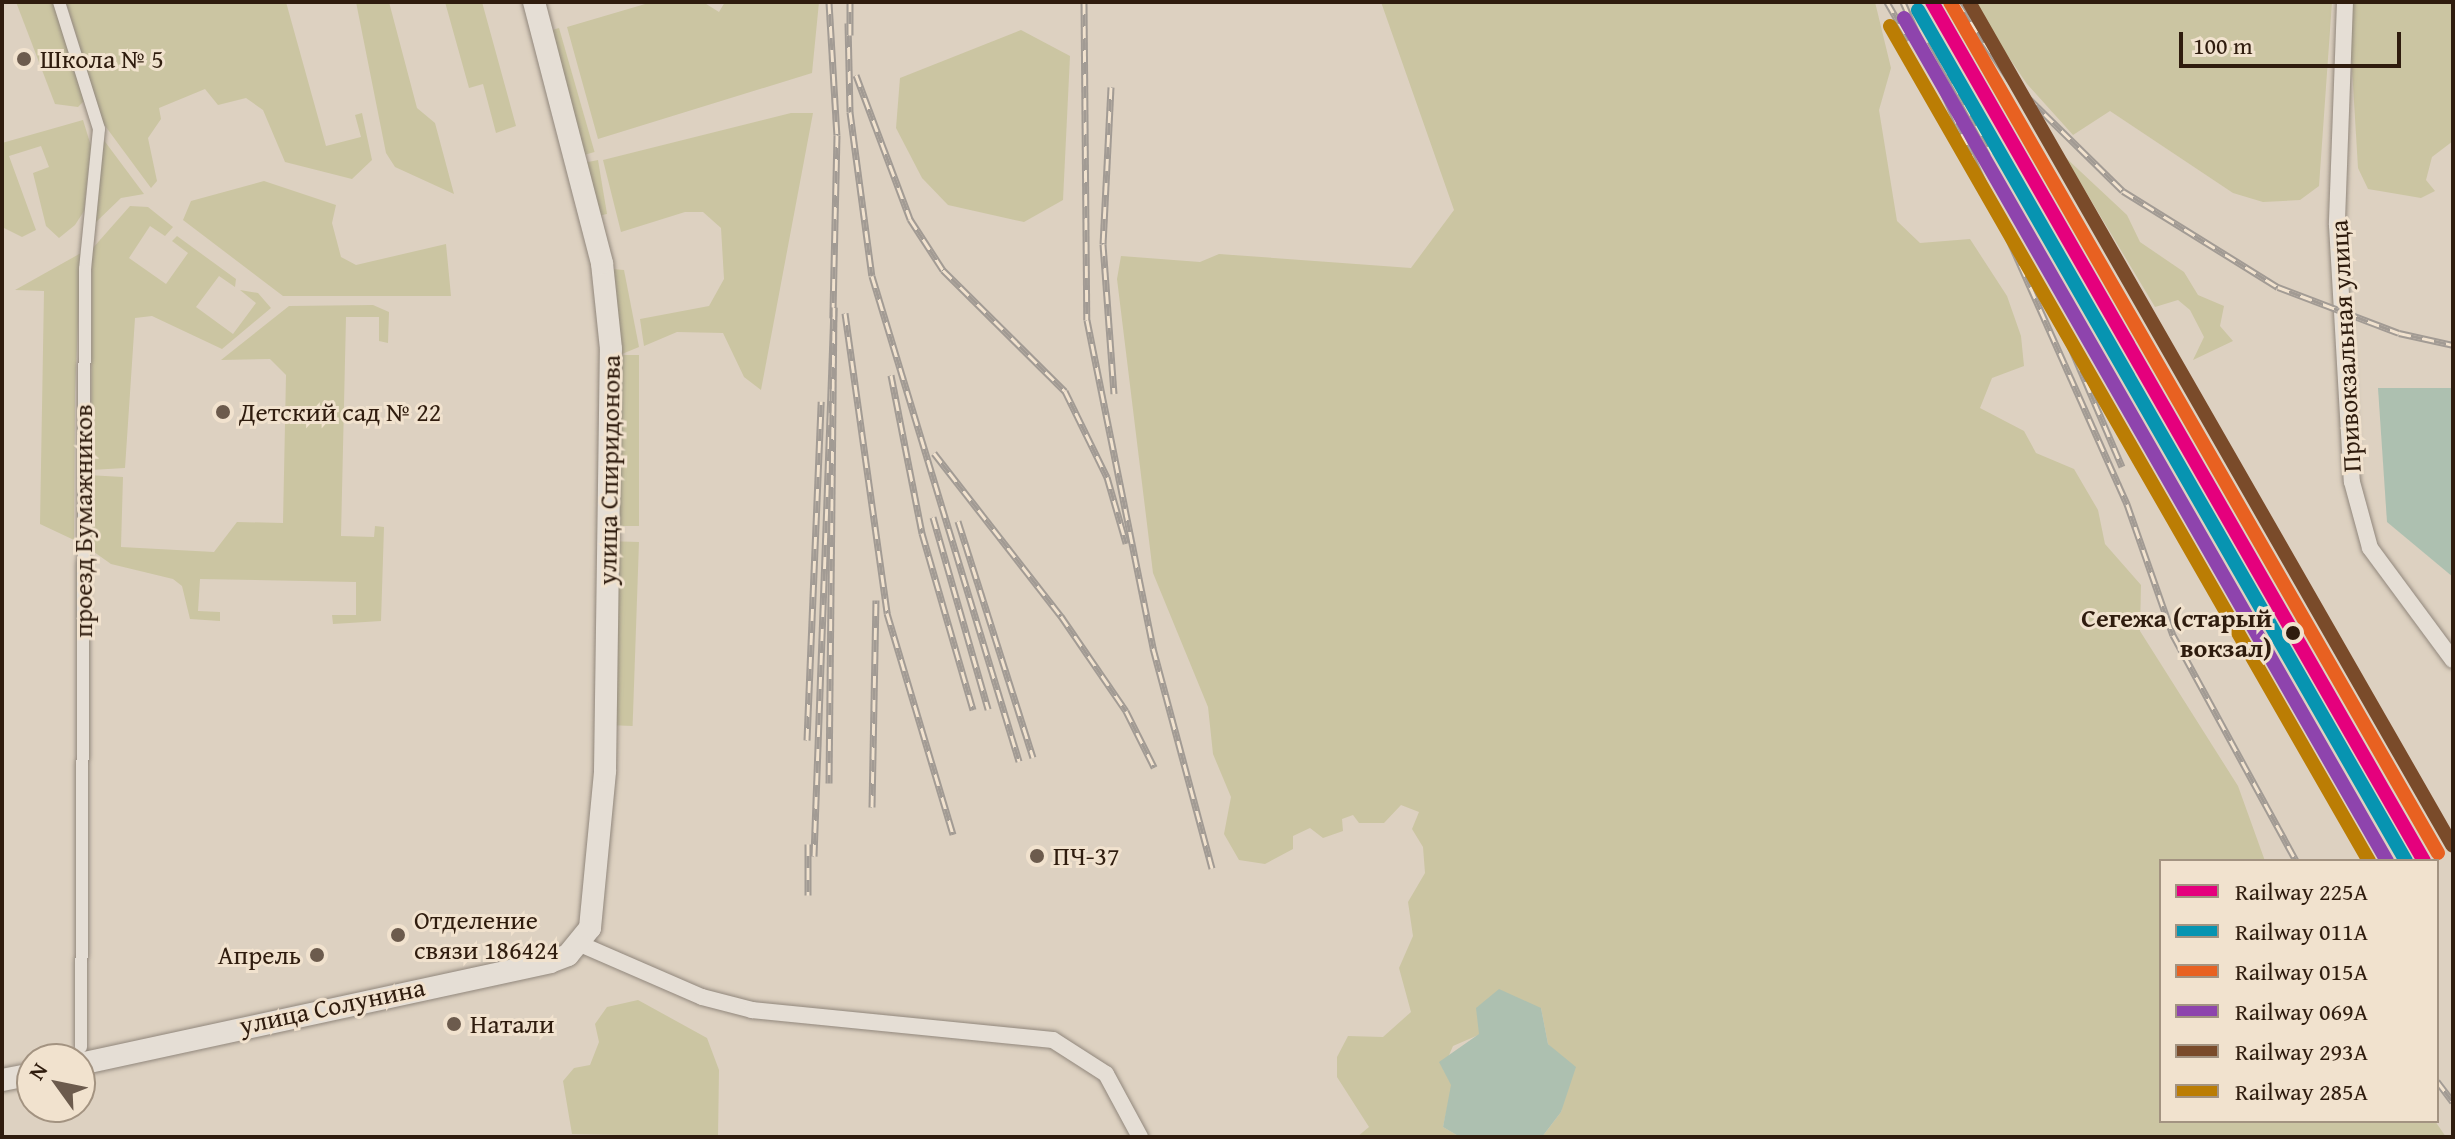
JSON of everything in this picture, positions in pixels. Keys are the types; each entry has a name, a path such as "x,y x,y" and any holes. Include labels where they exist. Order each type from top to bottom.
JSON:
{"street":[{"name":"проезд Бумажников","path":"59,2 99,129 85,269 80,1043"},
{"name":"улица Спиридонова","path":"534,2 602,263 611,349 605,771 596,904 580,944"},
{"name":"Привокзальная улица","path":"2345,2 2337,240 2352,482 2370,548 2453,660"},
{"name":"улица Солунина","path":"96,1052 550,962 580,944"},
{"path":"580,944 702,997 752,1010 1053,1040 1106,1074 1140,1137"}],"shaded area":[{"path":"16,2 53,2 84,101 78,107 55,104"},
{"path":"66,2 286,2 326,146 361,137 355,115 362,113 372,160 352,179 285,162 263,110 246,98 218,105 205,89 159,108 161,119 148,138 157,181 151,188 103,123"},
{"path":"356,2 389,2 417,108 435,123 454,194 395,167 386,153"},
{"path":"445,2 482,2 516,126 496,133 483,84 469,88"},
{"path":"652,2 703,2 719,12 725,2 819,2 812,73 598,139 567,27"},
{"path":"1381,2 1875,2 1891,68 1879,110 1897,221 1920,243 1970,239 2007,296 2021,336 2024,366 1992,378 1980,408 2024,431 2036,453 2074,469 2098,510 2105,544 2141,585 2140,631 2238,786 2264,859 2159,859 2159,1123 2436,1123 2446,1137 1542,1137 1561,1112 1568,1078 1565,1061 1548,1044 1541,1008 1453,1046 1443,1069 1452,1085 1443,1127 1460,1137 1357,1137 1369,1127 1337,1077 1337,1057 1348,1036 1383,1037 1411,1012 1399,968 1413,936 1408,902 1425,873 1423,847 1412,829 1419,812 1401,805 1384,823 1359,823 1353,815 1342,819 1343,831 1323,838 1310,828 1293,836 1293,849 1265,864 1239,860 1224,834 1231,797 1213,754 1208,707 1153,573 1117,279 1121,256 1200,262 1219,254 1411,268 1454,210"},
{"path":"1971,2 2332,2 2319,186 2300,200 2263,202 2233,193 2110,111 2073,135 2027,84"},
{"path":"2348,2 2453,2 2453,141 2432,157 2426,180 2435,191 2421,198 2368,189 2358,168"},
{"path":"559,28 595,152 573,158 538,34"},
{"path":"1021,30 1070,56 1063,200 1024,222 948,205 922,178 896,128 900,78"},
{"path":"791,113 813,113 761,390 744,377 723,333 677,332 644,346 640,319 709,306 724,279 721,228 703,212 685,212 621,232 603,160"},
{"path":"83,120 91,146 84,211 75,225 59,238 46,226 33,173 49,167 41,146 9,156 36,230 22,237 2,227 2,143"},
{"path":"103,139 144,194 121,198 95,223"},
{"path":"2065,157 2127,215 2140,242 2184,272 2198,295 2224,306 2220,326 2233,341 2193,360 2204,337 2190,310 2178,300 2155,307"},
{"path":"598,160 607,214 588,218 574,165"},
{"path":"264,181 336,205 332,223 341,257 356,265 446,244 451,296 283,296 183,220 191,201"},
{"path":"130,206 148,207 173,227 165,236 150,226 129,258 166,284 188,253 172,241 177,236 236,279 235,287 219,276 196,307 233,334 256,303 240,290 258,293 271,308 222,349 152,316 135,318 125,468 91,470 92,249"},
{"path":"81,253 75,394 74,540 40,524 44,291 15,290"},
{"path":"612,269 624,270 639,347 617,356"},
{"path":"373,305 389,312 388,343 379,341 379,317 346,317 341,536 374,537 375,526 384,527 381,621 333,624 332,615 356,615 356,582 200,579 198,611 220,612 220,621 190,619 182,586 173,579 111,564 87,547 87,475 123,477 121,547 214,552 237,522 283,523 286,375 270,359 221,360 289,306"},
{"path":"616,355 639,355 639,526 616,526"},
{"path":"2378,388 2453,388 2453,577 2387,522"},
{"path":"614,541 639,542 633,726 608,725"},
{"path":"1499,989 1541,1008 1548,1044 1576,1067 1561,1112 1542,1137 1460,1137 1443,1127 1451,1085 1439,1062 1479,1034 1476,1008"},
{"path":"638,1000 707,1038 719,1070 718,1137 572,1134 563,1081 574,1068 590,1065 599,1042 595,1024 607,1007"}],"railway":[{"path":"829,2 837,135 833,318"},
{"path":"850,2 850,35"},
{"path":"1084,2 1087,320 1153,648 1212,868"},
{"path":"1887,2 1909,40"},
{"path":"1903,2 2127,504 2173,635 2295,859"},
{"path":"1957,2 2010,80 2123,191 2278,287 2399,333 2453,345"},
{"path":"848,23 850,112 872,276 1019,761"},
{"path":"1930,41 1992,153"},
{"path":"856,75 910,219 943,270 1065,391 1107,477 1126,543"},
{"path":"1111,87 1103,244 1114,394"},
{"path":"814,856 834,307 829,783"},
{"path":"845,313 887,613 953,834"},
{"path":"2057,315 2122,467"},
{"path":"891,375 922,533 973,710"},
{"path":"807,740 821,401"},
{"path":"934,453 1061,616 1126,711 1154,767"},
{"path":"933,517 988,709"},
{"path":"958,521 1033,757"},
{"path":"872,807 876,600"},
{"path":"808,844 808,895"},
{"path":"2439,1084 2453,1102"}],"rail line":[{"name":"225А","path":"1932,2 2423,859"},
{"name":"015А","path":"1950,2 2438,853"},
{"name":"293А","path":"1969,2 2452,845"},
{"name":"011А","path":"1918,10 2405,859"},
{"name":"069А","path":"1904,18 2386,859"},
{"name":"285А","path":"1890,26 2368,859"}],"place":[{"name":"Школа № 5","path":"24,59"},
{"name":"Детский сад № 22","path":"223,412"},
{"name":"Сегежа (старый вокзал)","path":"2293,633"},
{"name":"ПЧ-37","path":"1037,856"},
{"name":"Отделение связи 186424","path":"398,935"},
{"name":"Апрель","path":"317,955"},
{"name":"Натали","path":"454,1024"}]}
